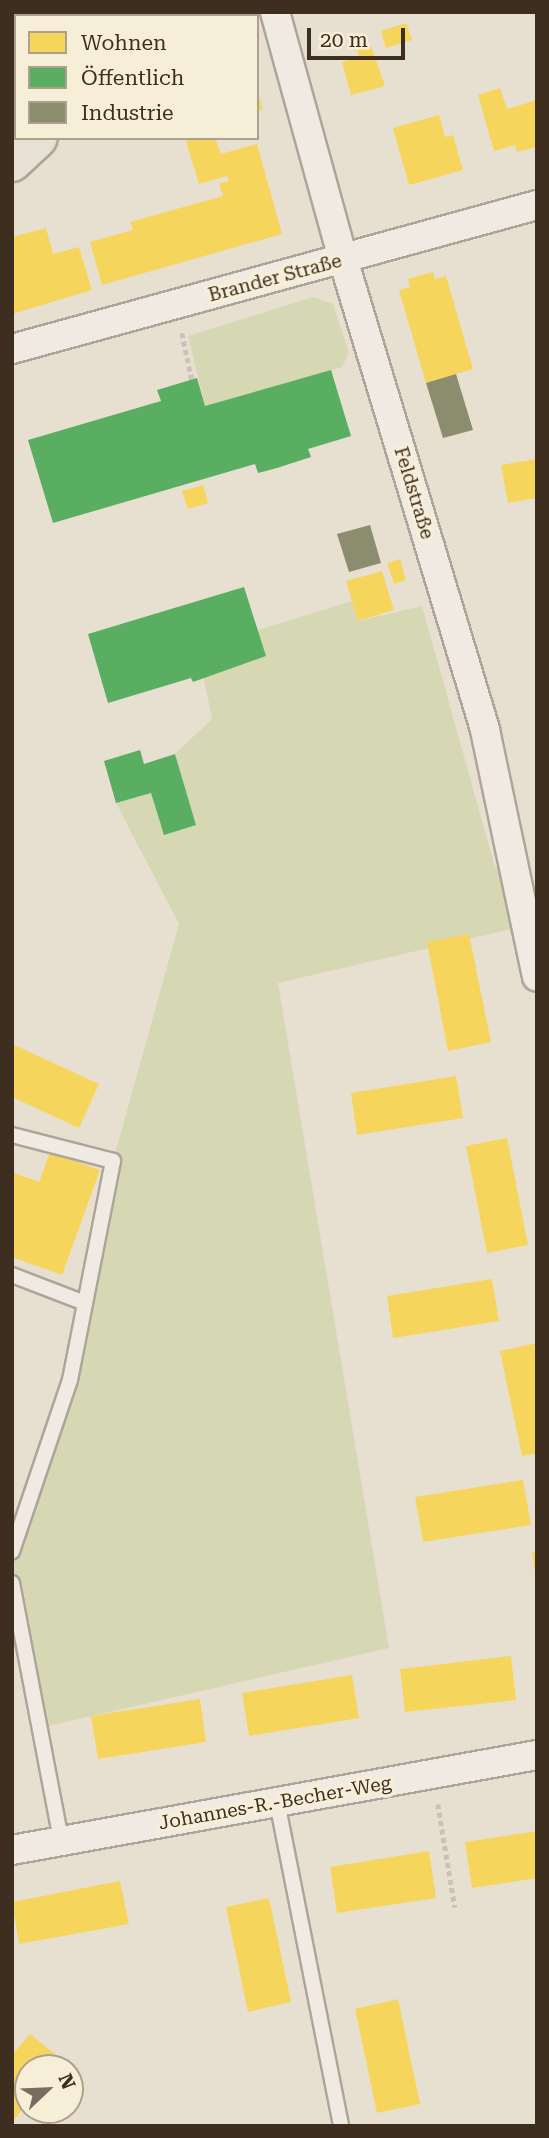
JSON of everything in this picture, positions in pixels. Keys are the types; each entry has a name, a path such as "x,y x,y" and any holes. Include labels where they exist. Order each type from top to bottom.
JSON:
{"main road":[{"path":"12,162 36,140"}],"street":[{"name":"Feldstraße","path":"275,12 343,259 485,730 537,977"},
{"name":"Brander Straße","path":"12,349 537,205"},
{"name":"Johannes-R.-Becher-Weg","path":"12,1850 537,1755"}],"lane":[{"path":"12,1135 113,1161 70,1380 12,1551"},
{"path":"12,1275 85,1303"},
{"path":"12,1583 61,1840"},
{"path":"277,1802 341,2126"}],"path":[{"path":"190,367 192,380"},
{"path":"433,1775 455,1908"}],"green space":[{"path":"313,297 333,304 349,353 342,367 205,406 188,336"},
{"path":"352,601 358,621 422,606 495,867 515,864 528,925 278,983 389,1648 39,1728 12,1583 12,1551 70,1380 113,1161 179,924 116,803 151,793 164,834 196,825 175,754 212,719 203,675 265,656 258,630"}],"building: Wohnen":[{"path":"406,23 412,40 386,48 381,31"},
{"path":"371,46 385,86 351,95 342,62 359,57 357,49"},
{"path":"500,88 507,109 537,100 537,147 517,152 515,145 494,151 478,95"},
{"path":"439,115 445,137 453,135 463,170 409,185 393,128"},
{"path":"216,140 221,154 257,144 282,234 102,285 90,242 133,230 130,222 223,196 219,183 229,181 227,176 199,184 186,141"},
{"path":"46,228 53,254 79,247 92,290 12,314 12,237"},
{"path":"433,272 435,279 446,276 473,369 426,383 399,290 410,287 408,279"},
{"path":"537,459 537,498 508,503 501,465"},
{"path":"203,485 208,503 188,509 182,491"},
{"path":"400,559 406,580 394,584 387,563"},
{"path":"382,571 394,610 358,621 346,581"},
{"path":"469,934 491,1042 448,1051 427,942"},
{"path":"12,1044 99,1084 79,1128 12,1097"},
{"path":"456,1076 463,1118 357,1135 351,1093"},
{"path":"507,1138 528,1245 487,1253 466,1146"},
{"path":"50,1152 100,1170 62,1275 12,1257 12,1172 39,1182"},
{"path":"492,1279 499,1321 393,1338 387,1296"},
{"path":"537,1343 537,1453 522,1456 500,1351"},
{"path":"523,1480 531,1525 423,1542 415,1497"},
{"path":"532,1552 537,1552 537,1573 535,1573"},
{"path":"511,1656 516,1700 405,1712 400,1669"},
{"path":"352,1675 359,1718 249,1736 242,1693"},
{"path":"200,1699 206,1742 98,1759 91,1716"},
{"path":"537,1831 537,1878 472,1888 465,1842"},
{"path":"429,1851 436,1898 337,1913 330,1867"},
{"path":"120,1881 129,1924 19,1944 12,1902"},
{"path":"269,1898 291,2002 248,2012 226,1907"},
{"path":"398,1999 420,2104 377,2113 355,2009"},
{"path":"30,2034 55,2054 14,2054 12,2122 12,2055"}],"building: Öffentlich":[{"path":"331,370 351,436 308,449 311,457 277,468 258,473 255,464 53,523 28,440 161,401 157,390 197,378 205,406"},
{"path":"244,587 266,656 193,682 191,678 108,703 88,634"},
{"path":"140,750 144,764 175,754 196,825 164,835 151,793 116,803 104,761"}],"building: Industrie":[{"path":"456,374 473,430 443,438 426,383"},
{"path":"370,525 381,563 349,572 337,534"}]}
